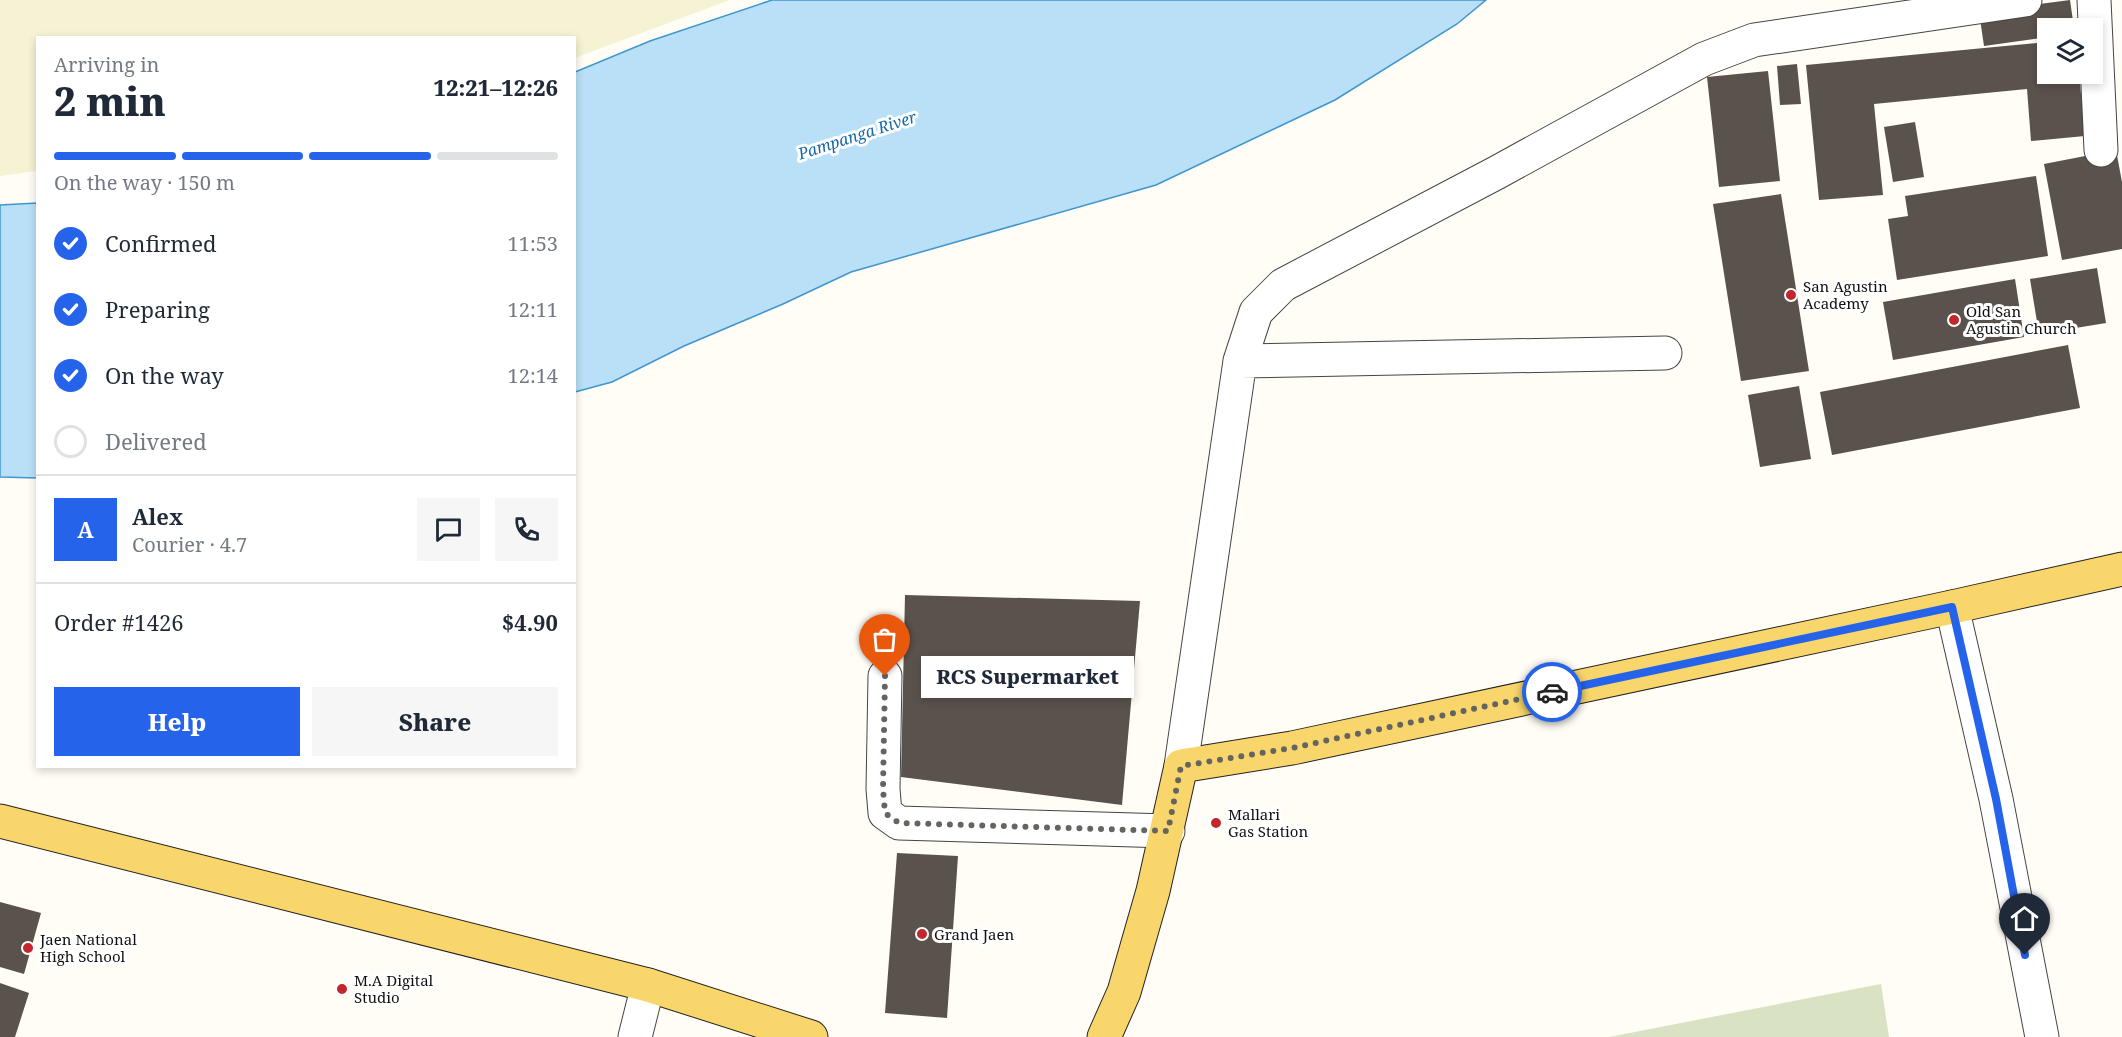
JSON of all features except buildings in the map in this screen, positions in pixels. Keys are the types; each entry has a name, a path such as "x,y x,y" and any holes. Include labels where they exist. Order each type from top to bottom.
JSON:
{"main road":[{"path":"1104,1037 1124,992 1154,891 1181,766 1292,748 2122,569"},
{"path":"0,821 648,985 811,1037"}],"street":[{"path":"1181,766 1240,361 1256,312 1283,285 1496,173 1704,59 1754,40 2025,0"},
{"path":"2094,0 2101,150"},
{"path":"1240,361 1665,353"},
{"path":"1952,607 1996,799 2042,1037"},
{"path":"885,676 883,789 885,813 899,823 1168,831"},
{"path":"635,1037 648,985"}],"shaded area":[{"path":"0,0 730,0 576,58 576,36 36,36 36,171 0,176"}],"green space":[{"path":"1881,984 1889,1037 1609,1037"}],"water":[{"name":"Pampanga River","path":"772,0 1486,0 1457,24 1335,100 1156,185 851,272 684,346 612,382 576,392 576,72 650,41"},
{"path":"36,203 36,478 0,477 0,205"}],"way so far":[{"path":"885,676 883,789 885,813 899,823 1168,831 1181,766 1292,748 1552,692"}],"place":[{"name":"San Agustin Academy","path":"1791,295"},
{"name":"Old San Agustin Church","path":"1954,320"},
{"name":"RCS Supermarket","path":"885,676"},
{"name":"Mallari Gas Station","path":"1216,823"},
{"name":"Grand Jaen","path":"922,934"},
{"name":"Jaen National High School","path":"28,948"},
{"name":"M.A Digital Studio","path":"342,989"}],"route":[{"path":"1552,692 1952,607 1996,799 2025,955"}]}
